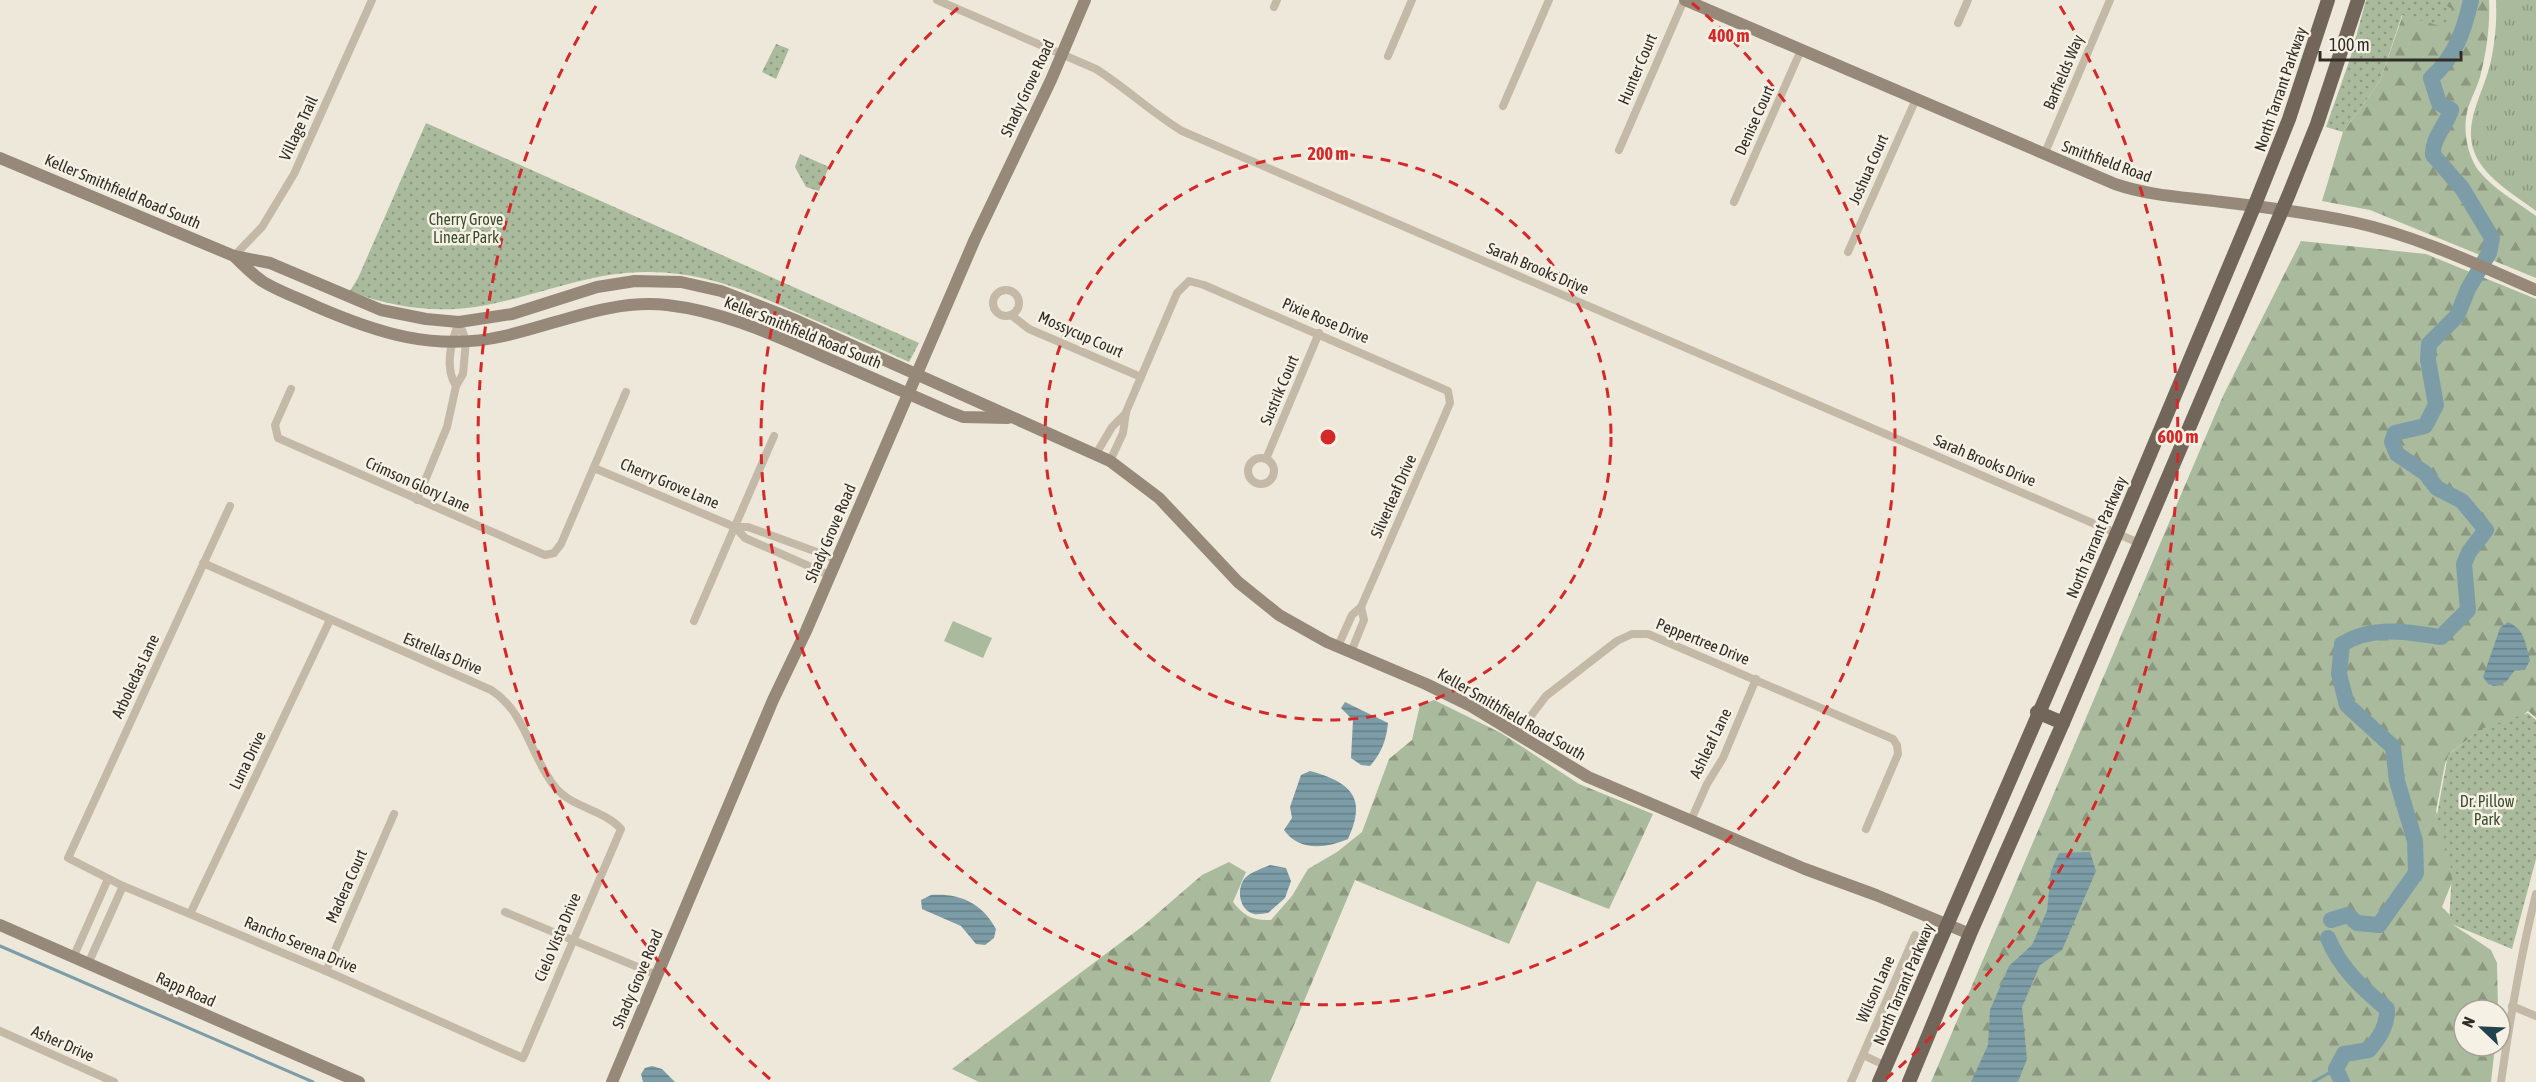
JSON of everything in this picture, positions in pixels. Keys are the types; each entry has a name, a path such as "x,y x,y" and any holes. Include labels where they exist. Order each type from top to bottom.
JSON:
{"main road":[{"name":"Shady Grove Road","path":"612,1082 773,700 979,230 1085,0"},
{"name":"Smithfield Road","path":"1684,0 2044,155 2140,193 2282,211 2386,230 2486,268 2536,290"},
{"name":"North Tarrant Parkway","path":"1879,1082 2254,207 2289,119 2328,0"},
{"path":"1909,1082 1970,934 2282,211 2317,124 2358,0"},
{"name":"Keller Smithfield Road South","path":"0,158 234,256 270,263 381,310 426,319 459,322 512,314 597,287 635,281 681,282 722,291 793,319 1110,461 1159,498 1216,560 1255,598 1304,631 1471,706 1588,777 1805,869 1970,934"},
{"name":"Keller Smithfield Road South","path":"234,256 262,280 350,321 414,340 466,341 502,336 602,309 664,305 711,313 755,327 963,417 1018,419"},
{"path":"2037,712 2063,723"},
{"name":"Rapp Road","path":"0,925 358,1082"}],"street":[{"name":"Village Trail","path":"234,256 262,227 294,174 372,0"},
{"name":"Sarah Brooks Drive","path":"937,0 1062,52 1096,69 1119,83 1158,117 1182,131 2139,543"},
{"path":"1388,56 1412,0"},
{"path":"1503,106 1549,0"},
{"name":"Hunter Court","path":"1619,150 1684,0"},
{"path":"1958,23 1968,0"},
{"name":"Barfields Way","path":"2044,155 2110,0"},
{"name":"Denise Court","path":"1734,202 1801,50"},
{"name":"Joshua Court","path":"1848,252 1916,99"},
{"name":"Pixie Rose Drive","path":"1141,377 1177,293 1185,283 1196,282 1441,386 1448,391 1450,397"},
{"name":"Mossycup Court","path":"1011,315 1029,329 1141,377"},
{"path":"417,500 447,427 456,386 463,374 466,341 459,322"},
{"path":"456,386 451,378 451,341 459,322"},
{"name":"Sustrik Court","path":"1266,459 1319,333"},
{"path":"1110,461 1123,433 1126,412 1141,377"},
{"name":"Crimson Glory Lane","path":"291,389 275,425 276,435 284,442 537,552 550,555 561,544 594,468"},
{"path":"594,468 626,392"},
{"name":"Silverleaf Drive","path":"1338,646 1352,615 1362,607 1444,417 1450,397"},
{"path":"1096,454 1112,428 1126,412"},
{"path":"694,621 774,435"},
{"name":"Cherry Grove Lane","path":"594,468 735,527 745,538 829,575"},
{"name":"Arboledas Lane","path":"68,858 230,506"},
{"name":"Cherry Grove Lane","path":"735,527 748,526 836,559"},
{"name":"Estrellas Drive","path":"203,563 491,690 506,699 555,788 567,798 614,821 621,829"},
{"name":"Silverleaf Drive","path":"1351,652 1364,620 1362,607"},
{"name":"Luna Drive","path":"190,914 330,620"},
{"name":"Peppertree Drive","path":"1517,734 1546,696 1617,641 1632,634 1654,636 1891,737 1898,750 1866,829"},
{"name":"Ashleaf Lane","path":"1691,820 1705,787 1722,758 1756,679"},
{"name":"Madera Court","path":"326,971 394,813"},
{"name":"Cielo Vista Drive","path":"523,1058 621,829"},
{"name":"Rancho Serena Drive","path":"68,858 123,886 326,971 523,1058"},
{"path":"73,958 108,879"},
{"path":"88,964 123,886"},
{"path":"2536,894 2512,1006 2536,1016"},
{"path":"505,912 657,975"},
{"name":"Wilson Lane","path":"1851,1082 1915,935"},
{"name":"Asher Drive","path":"0,1031 97,1079 114,1082"},
{"path":"1863,1055 1886,1066"},
{"path":"2501,1082 2504,1058"}],"green space":[{"path":"2366,0 2437,0 2452,9 2444,27 2402,15 2380,81 2343,132 2326,127 2350,59"},
{"path":"2408,0 2489,0 2485,55 2480,78 2467,112 2465,127 2467,142 2474,164 2484,177 2536,216 2536,278 2370,210 2322,201 2343,132 2380,81"},
{"path":"2496,0 2536,0 2536,211 2487,173 2471,141 2473,116 2493,49"},
{"path":"776,44 789,49 776,79 762,72"},
{"name":"Cherry Grove Linear Park","path":"426,123 919,343 909,362 748,292 710,280 670,273 626,273 604,276 497,303 459,309 428,309 396,305 350,291 358,278"},
{"path":"800,154 829,167 819,191 806,187 795,167"},
{"path":"2301,241 2426,254 2536,299 2536,718 2528,711 2518,719 2479,731 2450,753 2445,764 2436,811 2454,864 2452,882 2442,907 2449,914 2452,924 2491,950 2497,963 2498,998 2452,998 2452,1058 2494,1058 2491,1082 1931,1082 2223,396"},
{"path":"953,621 992,638 983,658 944,641"},
{"path":"1434,700 1501,733 1579,784 1653,814 1609,909 1537,881 1509,944 1355,880 1270,1082 979,1082 952,1069 1143,926 1202,875 1229,862 1246,872 1233,902 1249,917 1271,920 1292,896 1308,869 1337,852 1362,832 1389,759 1412,740 1420,705"},
{"name":"Dr. Pillow Park","path":"2528,713 2536,720 2536,859 2512,949 2449,923 2452,871 2437,815 2448,755 2481,729"}],"water":[{"path":"2508,622 2521,633 2530,660 2525,670 2515,670 2506,682 2494,686 2488,684 2483,677 2500,628"},
{"path":"1345,702 1388,723 1383,746 1370,766 1361,765 1351,758 1353,720 1341,708"},
{"path":"1310,771 1336,780 1352,793 1356,812 1348,839 1322,846 1305,845 1290,837 1284,830 1292,818 1290,807 1301,775"},
{"path":"2090,852 2096,871 2062,950 2040,965 2022,1007 2027,1059 2018,1082 1971,1082 1988,1045 1990,1010 2009,966 2032,945 2047,911 2051,871 2059,853"},
{"path":"1270,865 1286,868 1291,881 1285,898 1268,913 1254,914 1242,904 1240,888 1245,878"},
{"path":"931,895 961,898 977,906 996,929 994,938 985,945 976,944 961,926 922,909 921,900"},
{"path":"652,1066 662,1069 675,1082 643,1082 641,1074 645,1068"}],"waterway":[{"path":"2331,920 2348,915 2357,923 2379,925 2416,873 2415,841 2397,781 2393,747 2347,705 2339,674 2342,644 2366,634 2390,631 2441,637 2468,610 2464,564 2469,552 2486,530 2462,501 2437,488 2425,473 2397,454 2392,442 2395,433 2425,426 2436,405 2428,360 2429,344 2457,316 2468,289 2489,253 2492,238 2462,188 2433,155 2435,143 2451,110 2439,103 2431,78 2446,61 2457,43 2471,0"},
{"path":"2328,938 2339,959 2353,977 2387,1009 2382,1031 2369,1050 2344,1054 2336,1069 2342,1082"},
{"path":"0,946 313,1082"},
{"path":"2313,1082 2336,1069"}]}
